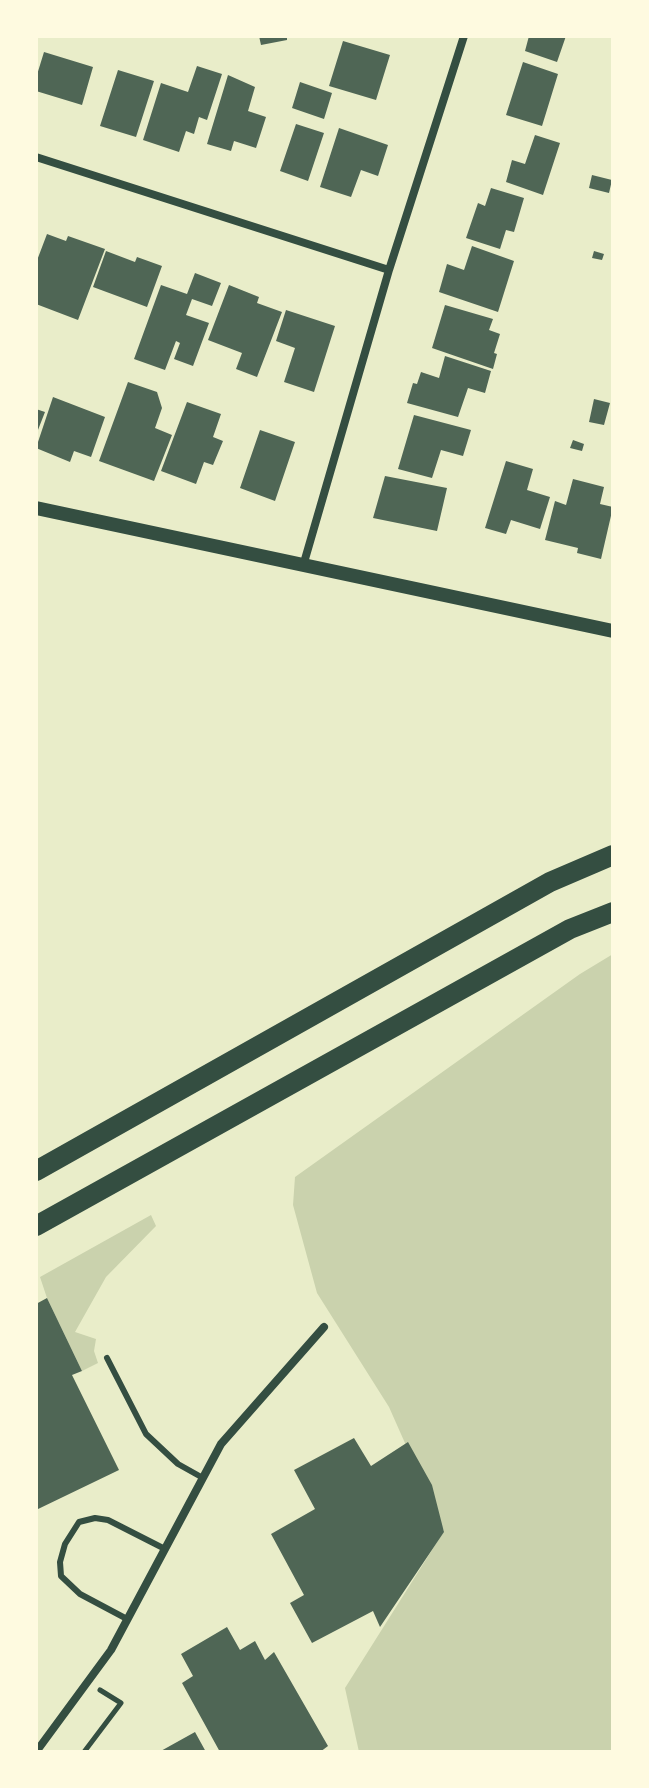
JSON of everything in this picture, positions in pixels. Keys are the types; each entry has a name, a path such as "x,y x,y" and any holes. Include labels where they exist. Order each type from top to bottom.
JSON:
{"main road":[{"path":"36,1171 550,882 613,855"},
{"path":"36,1226 570,929 613,912"}],"street":[{"path":"303,566 389,270 464,36"},
{"path":"36,157 389,270"},
{"path":"36,508 613,631"},
{"path":"36,1752 89,1684 221,1444 324,1327"}],"lane":[{"path":"107,1358 146,1434 178,1464 203,1478"},
{"path":"127,1619 80,1594 61,1576 60,1562 65,1544 79,1522 95,1518 108,1520 165,1549"}],"path":[{"path":"84,1752 121,1703 89,1684"}],"green space":[{"path":"613,954 613,1752 359,1752 345,1688 444,1531 389,1407 317,1293 293,1205 295,1177 580,974"},
{"path":"151,1215 156,1226 106,1277 75,1332 96,1339 94,1351 98,1363 82,1371 40,1277"}],"building":[{"path":"259,36 287,36 287,40 261,45"},
{"path":"529,36 566,36 557,62 525,51"},
{"path":"343,41 390,55 376,100 329,86"},
{"path":"44,52 93,67 82,105 36,91 36,78"},
{"path":"523,62 558,74 542,126 506,115"},
{"path":"197,66 222,74 207,120 199,117 194,134 186,131 179,152 143,140 161,83 188,92"},
{"path":"118,70 154,81 136,137 100,126"},
{"path":"228,75 255,87 248,111 266,117 256,148 234,141 231,151 207,144"},
{"path":"300,82 332,93 324,119 292,108"},
{"path":"296,124 324,133 308,181 280,171"},
{"path":"339,128 388,145 378,176 361,170 351,197 320,187"},
{"path":"535,135 560,143 543,195 506,182 512,160 525,164"},
{"path":"592,175 612,180 609,193 589,188"},
{"path":"491,188 524,198 514,232 506,230 500,249 466,238 478,203 485,206"},
{"path":"47,234 66,241 68,236 105,249 78,320 36,304 36,263"},
{"path":"472,246 514,261 498,312 439,292 447,264 464,270"},
{"path":"106,251 135,262 137,257 162,266 147,307 93,287"},
{"path":"594,251 604,254 602,260 592,258"},
{"path":"195,273 221,283 212,306 192,299 186,315 209,323 193,366 174,359 180,343 176,341 165,370 134,359 161,285 187,294"},
{"path":"229,285 259,297 257,303 282,312 257,377 236,369 242,353 208,340"},
{"path":"445,305 493,319 489,330 500,334 493,369 432,348"},
{"path":"286,310 335,326 314,392 284,382 295,348 276,341"},
{"path":"445,356 491,371 485,393 468,388 458,417 407,403 413,383 417,384 421,372 439,378"},
{"path":"128,382 157,392 162,408 155,428 172,435 154,481 99,461"},
{"path":"53,397 105,417 91,457 74,451 70,462 36,448"},
{"path":"594,399 610,403 604,425 589,422"},
{"path":"187,402 221,414 213,437 223,441 213,465 204,462 196,484 161,471"},
{"path":"36,409 45,412 36,435"},
{"path":"414,415 471,430 463,456 441,450 432,478 398,469"},
{"path":"260,430 295,442 275,501 240,488"},
{"path":"573,440 584,444 582,451 570,448"},
{"path":"506,461 533,469 527,490 550,497 540,529 511,520 506,534 485,528"},
{"path":"385,476 447,488 437,531 373,518"},
{"path":"573,479 604,487 600,504 613,507 601,559 577,553 578,548 545,540 555,501 566,505"},
{"path":"47,1298 82,1371 72,1375 119,1470 36,1510 36,1304"},
{"path":"354,1438 371,1466 408,1442 432,1485 444,1532 380,1627 373,1611 312,1643 290,1603 304,1595 271,1534 315,1509 294,1470"},
{"path":"227,1627 240,1650 255,1641 265,1660 274,1652 328,1746 320,1752 220,1752 182,1683 193,1676 181,1654"},
{"path":"195,1732 206,1752 159,1752"}]}
